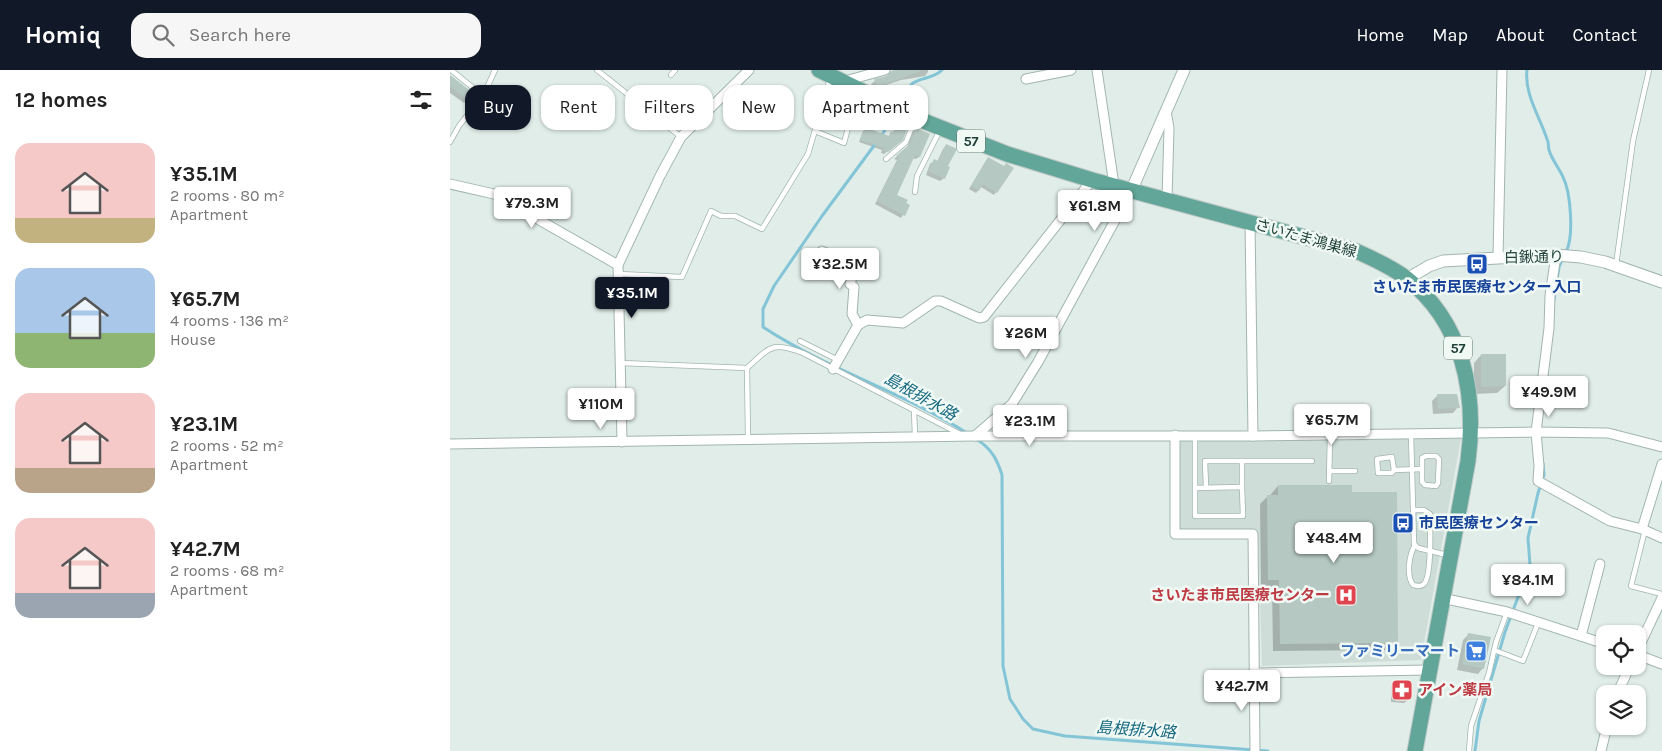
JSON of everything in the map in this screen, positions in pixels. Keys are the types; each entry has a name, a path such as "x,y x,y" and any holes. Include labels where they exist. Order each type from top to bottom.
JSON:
{"main road":[{"name":"さいたま鴻巣線","path":"831,76 849,85"},
{"name":"さいたま鴻巣線","path":"928,124 1006,154 1092,180 1132,189 1356,251 1378,261 1407,279 1438,309 1454,338 1468,378 1471,433 1468,461 1415,751"}],"street":[{"path":"622,442 619,269 660,176 682,137 749,70"},
{"path":"831,76 885,70"},
{"path":"1026,79 1071,70"},
{"path":"1097,70 1114,185"},
{"path":"975,436 1012,404 1038,362 1132,189 1184,70"},
{"path":"1498,257 1502,70"},
{"path":"1166,111 1169,128 1167,199"},
{"path":"833,369 858,325 867,320 903,323 934,301 941,301 979,318 984,318 1092,180"},
{"path":"450,184 494,194 619,269"},
{"path":"1250,222 1253,436"},
{"path":"822,251 855,266 850,284 854,287 852,314 858,325"},
{"path":"1562,256 1550,296 1549,328 1536,432 1539,466 1538,481 1610,521 1644,530 1662,538"},
{"name":"白鍬通り","path":"1407,279 1429,266 1443,261 1498,257 1562,256 1581,257 1616,266 1662,282"},
{"path":"450,444 965,436 1253,436 1608,432 1662,447"},
{"path":"1175,435 1176,534 1253,534 1255,751"},
{"path":"1644,530 1662,464"},
{"path":"1581,636 1600,564"},
{"path":"1442,598 1507,612 1596,641"},
{"path":"1646,633 1662,598"},
{"path":"1646,658 1662,664"},
{"path":"1254,673 1430,670"},
{"path":"1601,751 1605,735"}],"lane":[{"path":"451,70 473,85"},
{"path":"488,85 495,70"},
{"path":"597,70 682,137"},
{"path":"671,75 675,70"},
{"path":"1616,266 1633,141 1649,70"},
{"path":"619,269 682,277 711,211 721,216 735,216 762,229 808,154 831,76"},
{"path":"450,142 465,118"},
{"path":"915,192 918,176 940,129"},
{"path":"814,131 844,143 847,130"},
{"path":"886,159 906,142 911,130"},
{"path":"800,341 838,360"},
{"path":"621,363 747,368 768,348 784,346 803,353 965,436"},
{"path":"747,368 748,439"},
{"path":"914,410 916,438"},
{"path":"1411,434 1412,510 1414,546 1410,555 1410,578 1416,586 1421,586 1426,581 1431,551 1430,514 1424,510 1412,510"},
{"path":"1195,435 1194,516 1243,516 1242,460"},
{"path":"1329,481 1330,435"},
{"path":"1437,456 1439,459 1438,485 1423,484 1422,469 1423,457 1437,456"},
{"path":"1394,470 1392,457 1376,459 1378,473 1392,473 1394,470 1422,469"},
{"path":"1206,488 1206,460 1312,460"},
{"path":"1330,471 1355,471"},
{"path":"1195,488 1242,487"},
{"path":"1644,530 1631,586 1662,594"},
{"path":"1414,546 1450,556"},
{"path":"1469,751 1471,726 1507,612"},
{"path":"1494,650 1523,661 1538,622"}],"shaded area":[{"name":"さいたま市民医療センター","path":"1461,438 1421,660 1262,666 1258,530 1180,530 1180,440"}],"building":[{"path":"921,70 883,85 877,85 874,79 887,76 891,71"},
{"path":"450,75 465,87 465,98 450,86"},
{"path":"864,130 873,130 889,136 891,131 893,132 894,130 907,130 903,140 888,152 883,150 884,148 860,140"},
{"path":"915,130 930,134 920,157 915,155 897,195 908,200 906,203 910,205 905,216 877,201 899,157 896,156 910,144"},
{"path":"946,144 957,149 948,166 950,167 945,179 928,171 934,159 938,161"},
{"path":"988,157 1004,166 1006,163 1014,168 997,193 983,184 979,191 971,186"},
{"path":"1481,354 1506,354 1506,386 1481,387"},
{"path":"1437,394 1457,394 1460,408 1438,409"},
{"path":"1278,485 1352,485 1352,492 1397,492 1398,643 1280,644 1279,580 1268,580 1267,495 1278,495"},
{"name":"ファミリーマート","path":"1468,633 1491,637 1484,669 1462,664"},
{"path":"1394,681 1411,681 1409,700 1394,699"}],"waterway":[{"name":"島根排水路","path":"911,85 942,70"},
{"path":"1527,70 1530,97 1548,140 1550,154 1563,177 1568,193 1571,226 1566,252"},
{"name":"島根排水路","path":"881,136 885,130"},
{"name":"島根排水路","path":"876,143 822,216 774,286 763,309 763,327 813,356 917,405 967,433"},
{"path":"1554,300 1559,267 1563,258"},
{"name":"島根排水路","path":"976,439 993,454 1002,475 1003,666 1010,699 1023,719 1033,729 1065,736 1268,751"},
{"path":"1475,751 1479,721 1505,632 1530,565 1528,538 1544,475 1543,463"}],"place":[{"name":"さいたま市民医療センター入口","path":"1477,264"},
{"name":"市民医療センター","path":"1403,523"},
{"name":"さいたま市民医療センター","path":"1346,595"},
{"name":"ファミリーマート","path":"1476,651"},
{"name":"アイン薬局","path":"1402,690"}]}
